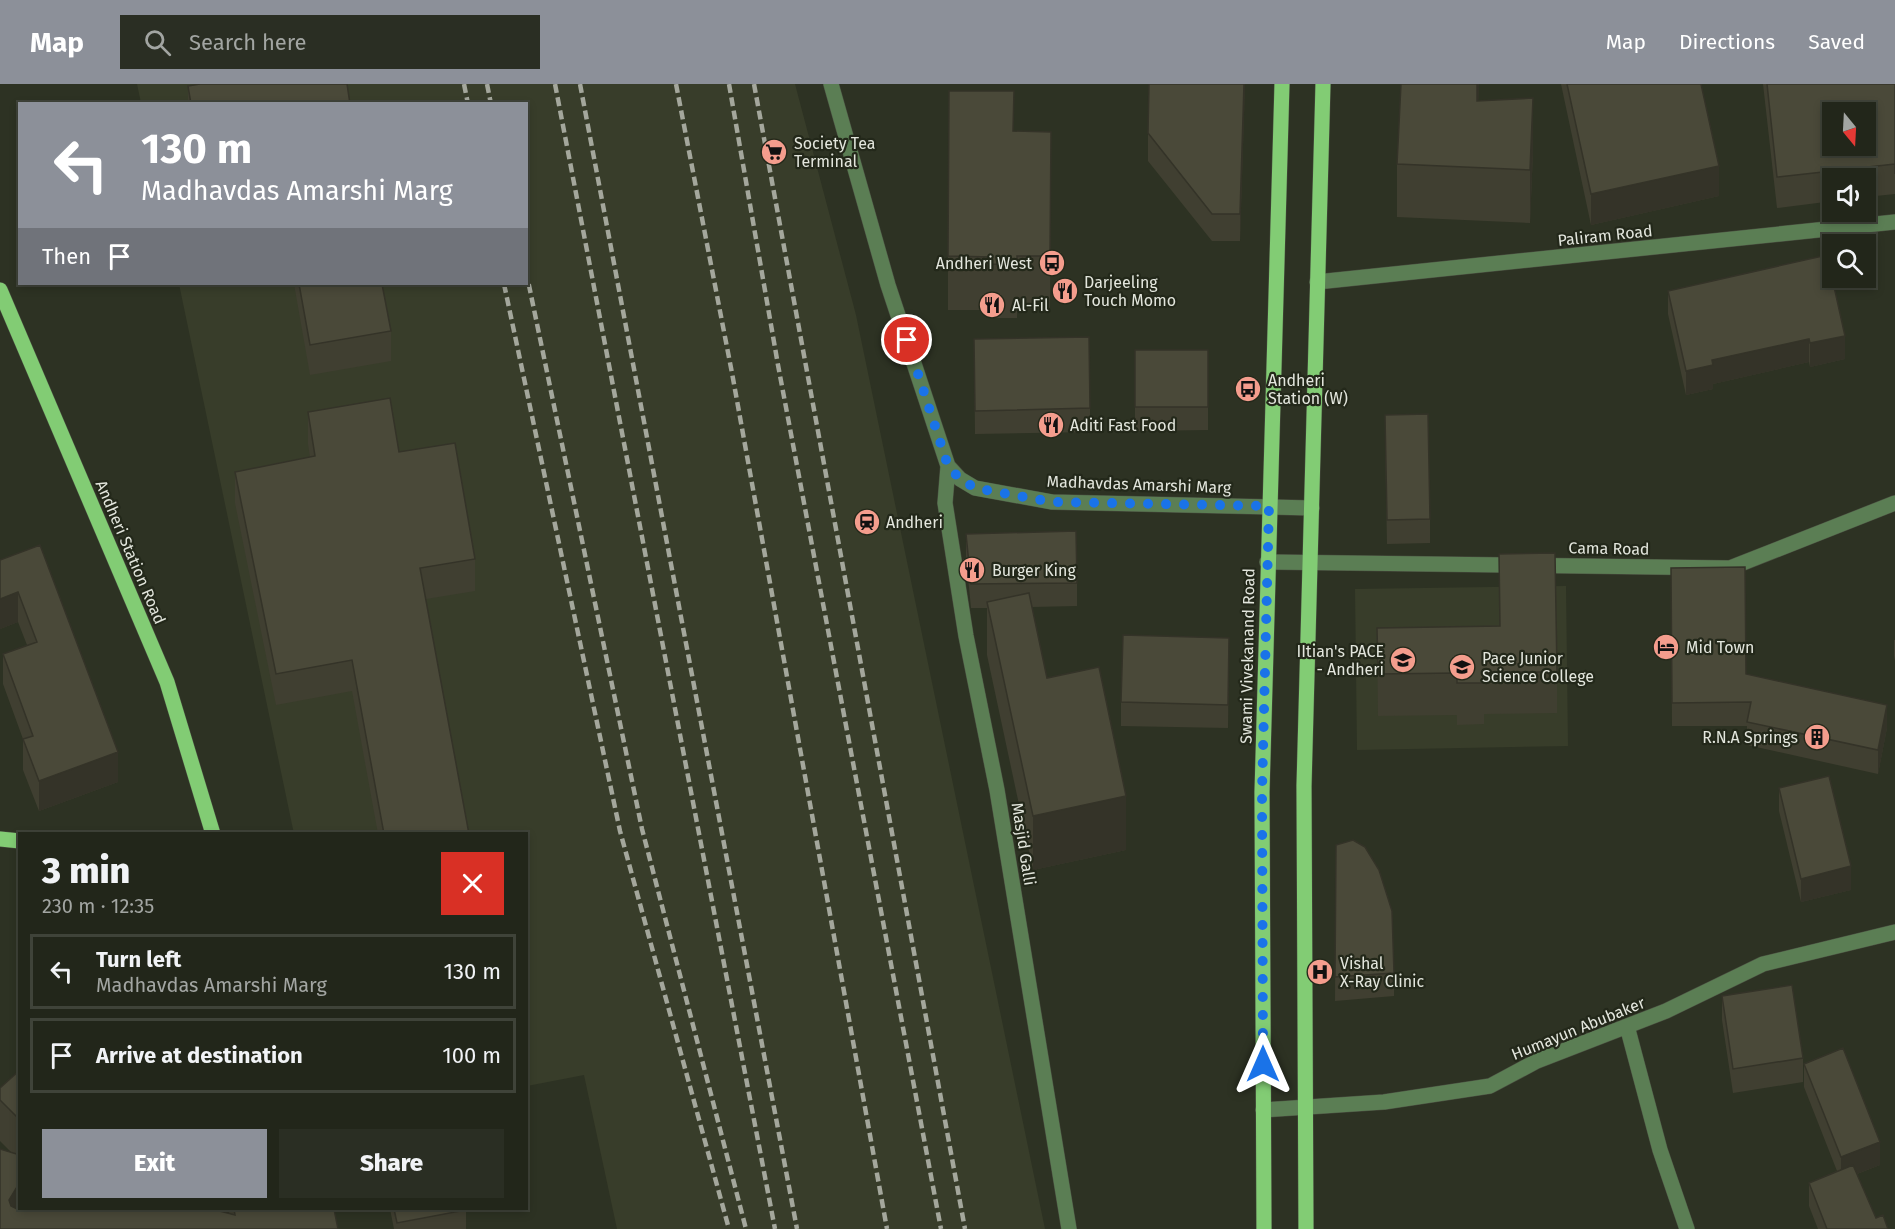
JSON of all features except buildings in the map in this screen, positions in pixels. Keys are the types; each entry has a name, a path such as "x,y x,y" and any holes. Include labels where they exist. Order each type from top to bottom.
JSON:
{"main road":[{"name":"Swami Vivekanand Road","path":"1264,1229 1262,792 1282,84"},
{"path":"1306,1229 1304,786 1323,84"},
{"name":"Andheri Station Road","path":"0,290 167,682 212,832"},
{"path":"0,839 18,840"}],"street":[{"path":"831,84 888,285 948,466"},
{"name":"Paliram Road","path":"1317,282 1895,222"},
{"name":"Madhavdas Amarshi Marg","path":"948,466 960,479 975,488 1052,502 1312,508"},
{"name":"Masjid Galli","path":"948,466 945,503 966,636 997,790 1069,1229"},
{"name":"Cama Road","path":"1267,562 1730,568 1895,503"},
{"name":"Humayun Abubaker","path":"1263,1110 1384,1102 1490,1086 1537,1061 1666,1011 1763,964 1895,932"},
{"path":"1627,1026 1660,1150 1687,1229"}],"shaded area":[{"path":"137,84 795,84 856,315 1045,1229 617,1229 584,1075 528,1086 528,832 294,832 179,285 528,285 528,102 141,102"},
{"name":"Pace Junior Science College","path":"1566,586 1568,746 1357,750 1355,589"}],"railway":[{"path":"464,84 468,102"},
{"path":"487,84 491,102"},
{"path":"555,84 775,1229"},
{"path":"580,84 797,1229"},
{"path":"676,84 732,373 887,1229"},
{"path":"729,84 778,365 941,1229"},
{"path":"754,84 965,1229"},
{"path":"528,281 642,829 746,1229"},
{"path":"504,285 620,831 729,1229"}],"place":[{"name":"Society Tea Terminal","path":"774,152"},
{"name":"Andheri West","path":"1052,263"},
{"name":"Darjeeling Touch Momo","path":"1065,291"},
{"name":"Al-Fil","path":"992,305"},
{"name":"Andheri Station (W)","path":"1248,389"},
{"name":"Aditi Fast Food","path":"1051,425"},
{"name":"Andheri","path":"867,522"},
{"name":"Burger King","path":"972,570"},
{"name":"Mid Town","path":"1666,647"},
{"name":"IItian's PACE - Andheri","path":"1403,660"},
{"name":"Pace Junior Science College","path":"1462,667"},
{"name":"R.N.A Springs","path":"1817,737"},
{"name":"Vishal X-Ray Clinic","path":"1320,972"}],"route":[{"path":"907,340 948,466 960,479 975,488 1052,502 1269,506 1262,792 1263,1064"}]}
